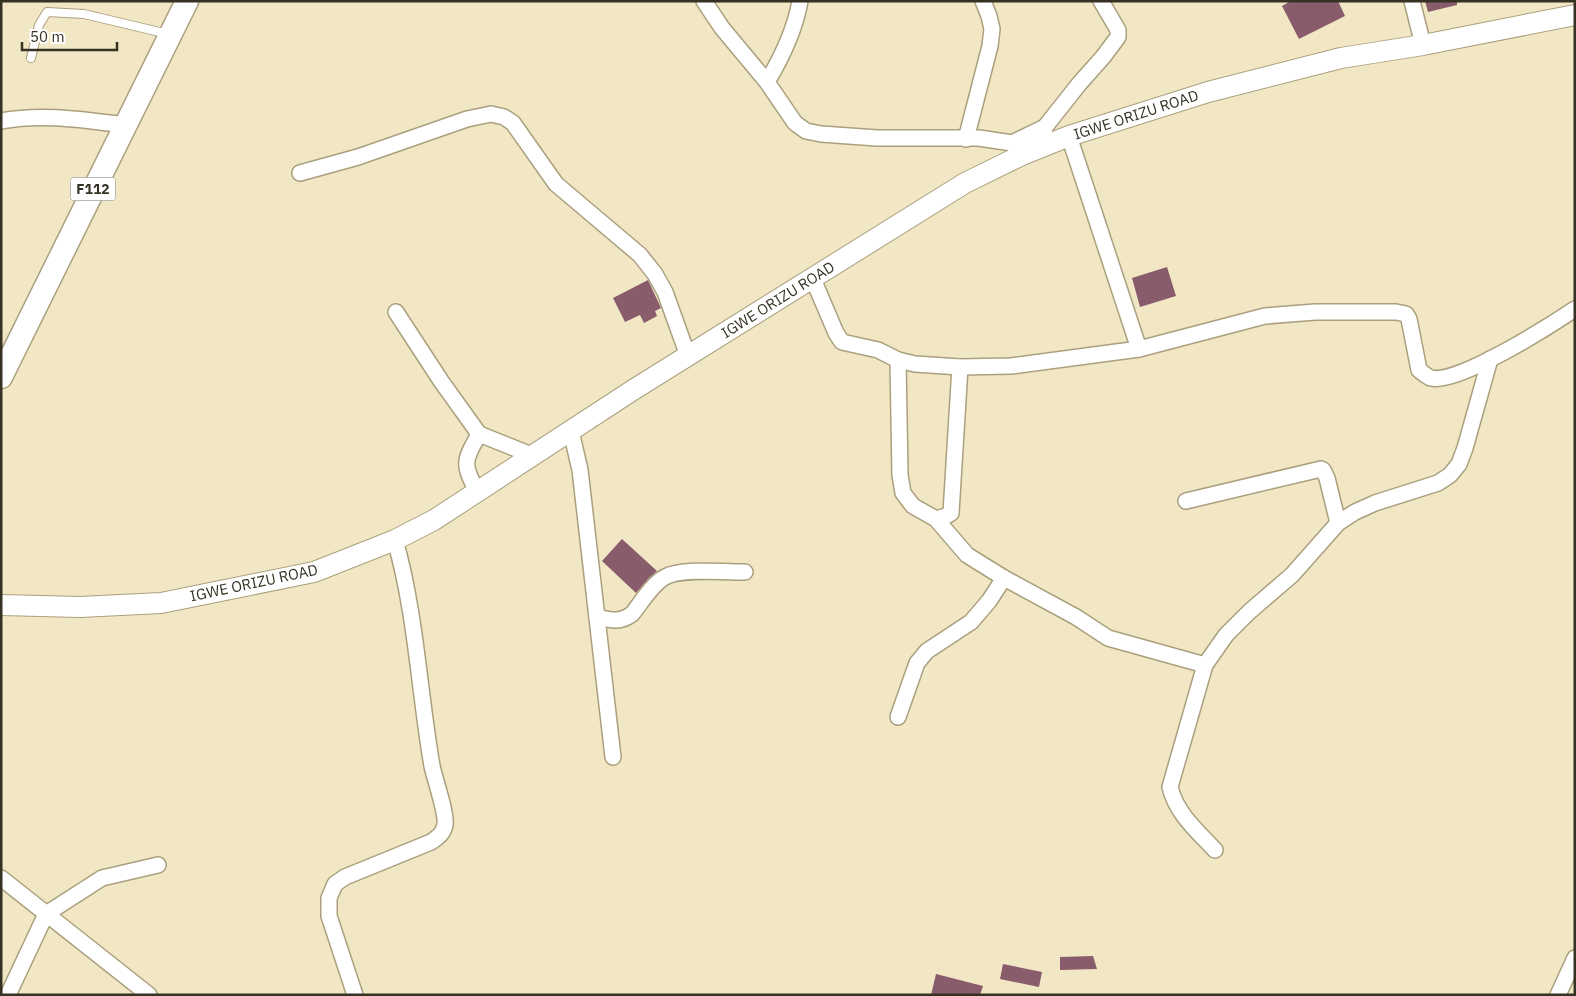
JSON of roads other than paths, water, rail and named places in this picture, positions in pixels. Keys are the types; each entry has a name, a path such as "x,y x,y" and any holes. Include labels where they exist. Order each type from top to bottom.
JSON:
{"main road":[{"name":"F112","path":"1,377 187,1"},
{"name":"IGWE ORIZU ROAD","path":"1,605 80,607 161,603 314,572 395,540 434,520 688,356 1017,149 1047,136 1069,136 1218,90 1341,58 1423,45 1575,15"}],"street":[{"path":"704,1 722,28 767,82 795,123 806,131 821,134 878,138 979,138 1017,149"},
{"path":"767,82 780,61 798,16 800,1"},
{"path":"966,138 990,46 992,29 983,1"},
{"path":"1047,136 1074,90 1118,37 1118,30 1101,1"},
{"path":"1412,1 1423,45"},
{"path":"300,173 358,157 467,119 491,114 504,117 513,123 556,184 640,255 655,274 665,292 688,356"},
{"path":"1,121 15,118 51,117 125,125"},
{"path":"1069,136 1139,349"},
{"path":"813,279 836,333 842,342 878,350 898,360 916,364 960,367 1011,366 1139,349 1265,316 1316,312 1396,312 1406,314 1409,320 1418,370 1430,378 1448,377 1490,360 1546,329 1575,309"},
{"path":"396,312 440,381 479,434 534,456"},
{"path":"898,360 898,450 900,474 903,493 913,506 936,519 967,554 1004,578 1076,617 1108,638 1205,665"},
{"path":"1215,850 1178,809 1170,787 1205,665 1226,635 1249,612 1292,576 1338,523 1355,512 1375,503 1438,483 1450,475 1459,464 1465,448 1490,360"},
{"path":"936,519 951,513 960,367"},
{"path":"571,431 580,470 614,757"},
{"path":"477,492 466,469 469,452 479,434"},
{"path":"1186,501 1323,470 1327,478 1338,523"},
{"path":"355,995 329,916 329,898 335,884 344,877 431,842 441,836 445,825 444,813 432,767 405,574 395,540"},
{"path":"597,617 619,621 626,619 664,577 672,574 690,572 745,572"},
{"path":"898,717 917,663 927,651 971,622 989,601 1004,578"},
{"path":"8,995 46,914 102,878 158,865"},
{"path":"1,878 149,995"},
{"path":"1558,995 1575,958"}],"lane":[{"path":"31,58 39,25 47,12 84,14 170,34"}]}
